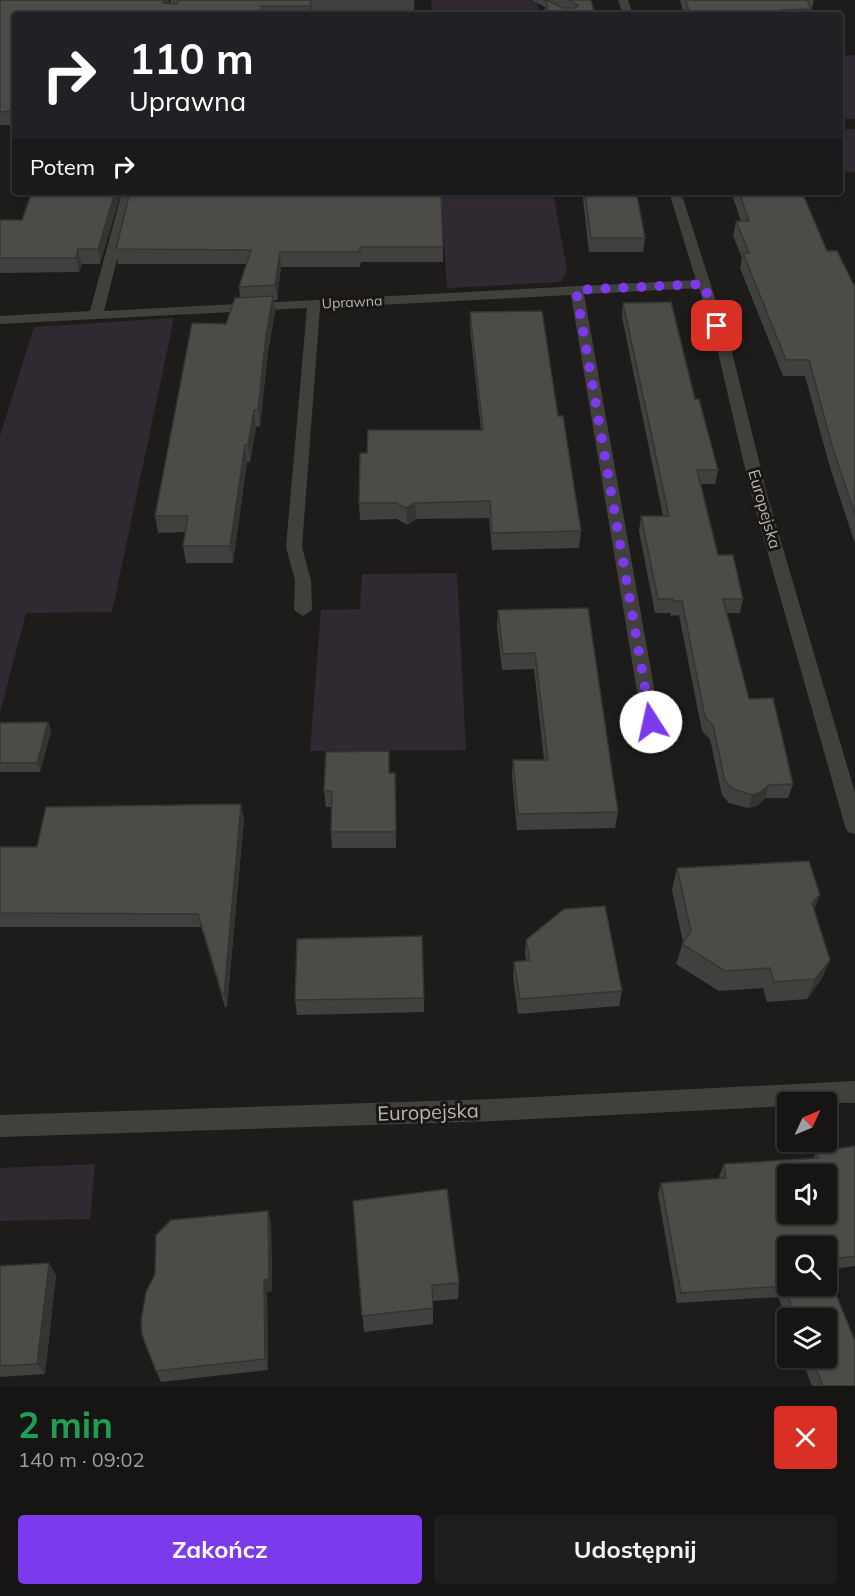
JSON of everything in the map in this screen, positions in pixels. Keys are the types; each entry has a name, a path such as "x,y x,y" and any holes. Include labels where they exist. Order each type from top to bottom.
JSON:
{"street":[{"path":"536,0 563,12"},
{"path":"96,315 127,195"},
{"name":"Europejska","path":"676,195 723,348 759,494 855,826"},
{"name":"Uprawna","path":"0,320 704,284"},
{"path":"576,290 651,722"},
{"path":"303,610 303,581 294,547 314,304"},
{"name":"Europejska","path":"0,1126 494,1110 855,1092"}],"shaded area":[{"path":"431,0 529,0 537,3 539,12 432,12"},
{"path":"855,55 855,119 843,119 843,56"},
{"path":"843,129 855,129 855,172 843,172"},
{"path":"441,195 554,195 567,271 561,282 447,288"},
{"path":"174,318 112,612 26,613 0,713 0,436 34,327"},
{"path":"457,573 466,750 310,751 321,610 360,609 362,574"},
{"path":"95,1164 90,1219 0,1221 0,1168"}],"building":[{"path":"0,0 164,0 163,3 177,4 178,0 311,0 310,6 261,6 260,12 12,12 12,111 0,112"},
{"path":"546,0 563,8 576,8 578,5 568,0 591,0 594,12 554,12 548,12"},
{"path":"686,0 807,0 811,9 781,10 783,12 689,12"},
{"path":"31,195 114,195 98,249 78,249 76,258 0,258 0,220 22,220"},
{"path":"129,195 441,195 443,247 360,247 360,252 280,252 275,285 239,287 251,250 116,249"},
{"path":"585,195 637,195 645,238 591,238"},
{"path":"740,195 803,195 827,251 837,251 855,287 855,514 833,449 809,360 786,360 743,253 749,253 736,221 749,221"},
{"path":"273,296 266,335 258,410 254,410 248,445 245,445 230,546 183,546 188,516 155,516 192,323 226,324 235,298"},
{"path":"671,302 695,399 699,399 718,470 697,470 718,555 733,555 743,599 723,599 749,699 773,698 793,784 769,785 761,792 752,795 733,789 725,781 713,725 705,717 682,601 658,599 641,516 669,516 623,303"},
{"path":"542,311 558,416 563,416 581,531 492,533 490,501 415,503 406,508 396,503 359,503 360,453 367,453 368,430 483,430 470,312"},
{"path":"588,608 618,812 518,814 513,760 548,760 535,653 503,654 498,610"},
{"path":"48,722 37,763 0,763 0,723"},
{"path":"389,751 389,773 395,773 396,832 331,832 332,791 324,791 326,752"},
{"path":"241,804 224,994 222,994 198,914 0,913 0,847 37,847 46,807"},
{"path":"809,861 820,895 812,903 830,960 815,979 774,982 770,968 725,971 682,944 691,931 677,868"},
{"path":"605,906 622,991 520,999 514,962 530,960 526,940 564,909"},
{"path":"422,936 424,998 295,1000 297,939"},
{"path":"855,1146 855,1256 837,1258 837,1236 777,1236 777,1286 681,1293 661,1183 726,1178 724,1164 819,1158 816,1152 837,1152 837,1149"},
{"path":"447,1189 459,1283 432,1285 433,1308 362,1316 353,1201"},
{"path":"268,1211 269,1279 264,1280 265,1359 156,1371 142,1335 141,1321 146,1292 155,1274 156,1235 171,1220"},
{"path":"49,1263 37,1364 0,1366 0,1266"},
{"path":"788,1296 837,1296 855,1341 855,1386 823,1386 816,1368 837,1368 837,1308 793,1308"}],"route":[{"path":"651,722 576,290 704,284 717,326"}]}
